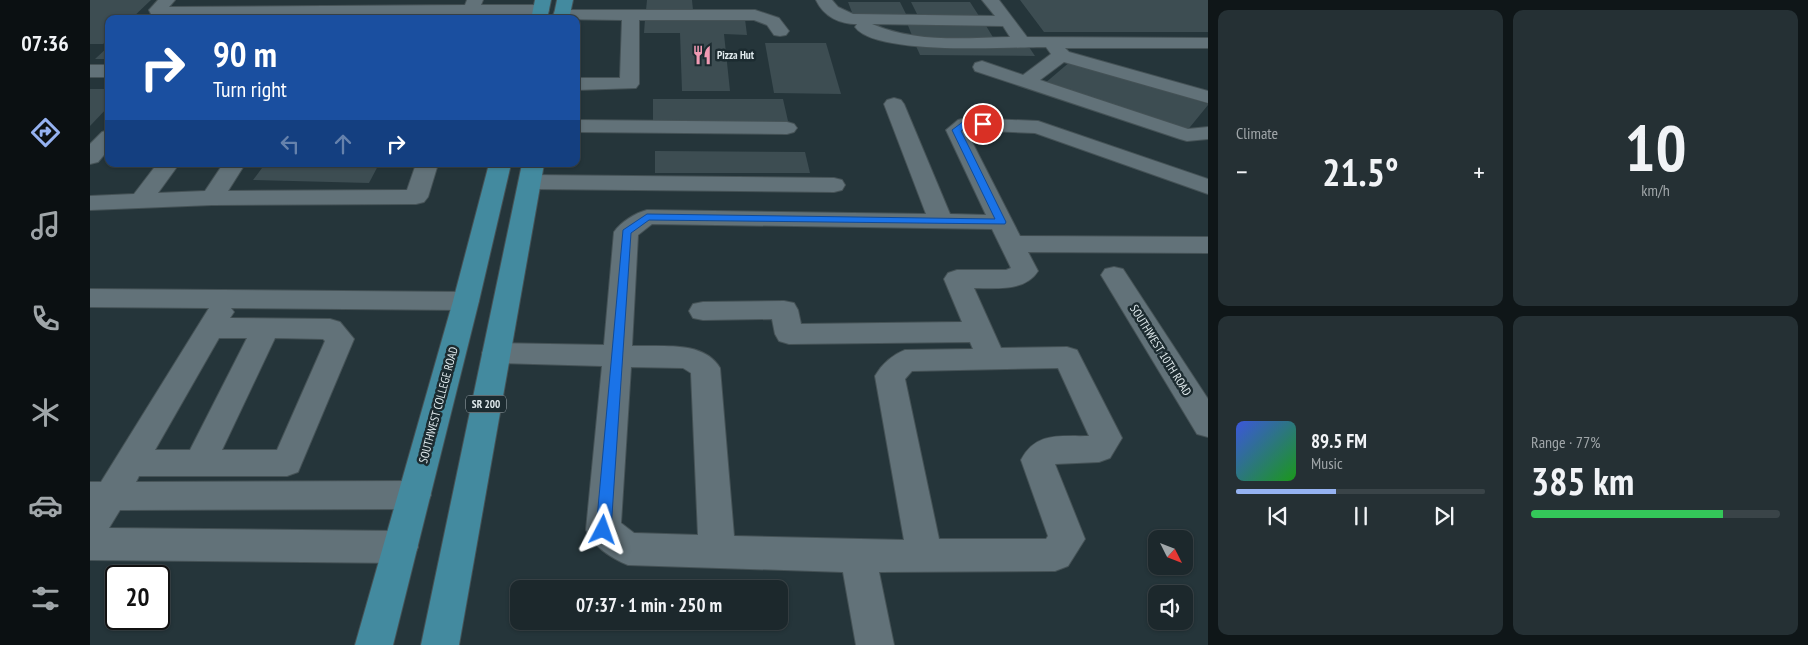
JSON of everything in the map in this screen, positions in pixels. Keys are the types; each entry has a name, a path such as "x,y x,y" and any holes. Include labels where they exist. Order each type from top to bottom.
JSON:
{"main road":[{"name":"SOUTHWEST COLLEGE ROAD","path":"374,645 466,300 499,167"},
{"name":"SR 200","path":"440,645 532,173"}],"street":[{"path":"168,0 157,10 164,12 299,15"},
{"path":"824,0 827,8 833,13 853,19 1008,21"},
{"path":"990,0 1008,21 1022,42"},
{"path":"366,15 541,9"},
{"path":"580,84 629,84 625,10"},
{"path":"562,11 625,10 755,15 772,20 779,27 780,31"},
{"path":"853,19 873,32 912,42 1022,42 1057,49 1208,97"},
{"path":"1057,49 1208,43"},
{"path":"1026,82 1054,59 1057,49"},
{"path":"982,67 1187,135 1208,133"},
{"path":"90,71 105,71"},
{"path":"894,104 942,222"},
{"path":"985,345 956,279 1010,279 1025,272 956,130 964,124 1038,127 1208,187"},
{"path":"580,126 787,128"},
{"path":"90,157 105,140"},
{"path":"141,201 166,167"},
{"path":"212,198 232,167"},
{"path":"90,203 212,198 416,197 426,167"},
{"path":"532,173 834,186"},
{"path":"703,311 784,310 789,334 985,345 1067,357 1106,438 1099,449 1048,450 1038,460 1067,539 1055,555 924,554 858,556 628,549 603,530 626,232 647,217 942,222 1007,233 1208,245"},
{"name":"SOUTHWEST 10TH ROAD","path":"1114,275 1208,425"},
{"path":"90,298 466,300"},
{"path":"90,530 100,497 130,463 228,300"},
{"path":"130,463 287,463 340,338 330,329 211,328"},
{"path":"199,463 266,329"},
{"path":"924,554 890,376 905,361 985,345"},
{"path":"496,353 689,358 705,368 716,551"},
{"path":"100,497 414,496"},
{"path":"90,544 400,547"},
{"path":"858,556 875,645"}],"building":[{"path":"90,0 151,0 135,15 105,15 105,42 90,44"},
{"path":"647,0 692,0 693,10 646,10"},
{"path":"1020,0 1208,0 1208,32 1044,32"},
{"path":"848,2 900,2 907,16 853,15"},
{"path":"911,2 970,2 979,16 918,16"},
{"path":"645,19 745,19 747,35 724,34 730,91 682,91 680,33 644,33"},
{"path":"907,23 985,24 994,39 913,38"},
{"path":"765,43 826,43 841,94 774,93"},
{"path":"916,46 1029,47 1035,56 920,55"},
{"path":"105,50 105,59 95,59"},
{"path":"1071,61 1208,105 1186,132 1044,84"},
{"path":"90,89 105,89 105,110 90,126"},
{"path":"653,99 783,99 788,121 653,121"},
{"path":"655,151 805,152 810,173 655,173"},
{"path":"263,167 377,167 369,183 253,180"}],"place":[{"name":"Pizza Hut","path":"702,55"}],"route":[{"path":"603,530 626,232 647,217 1002,222 956,130 964,124 983,124"}]}
